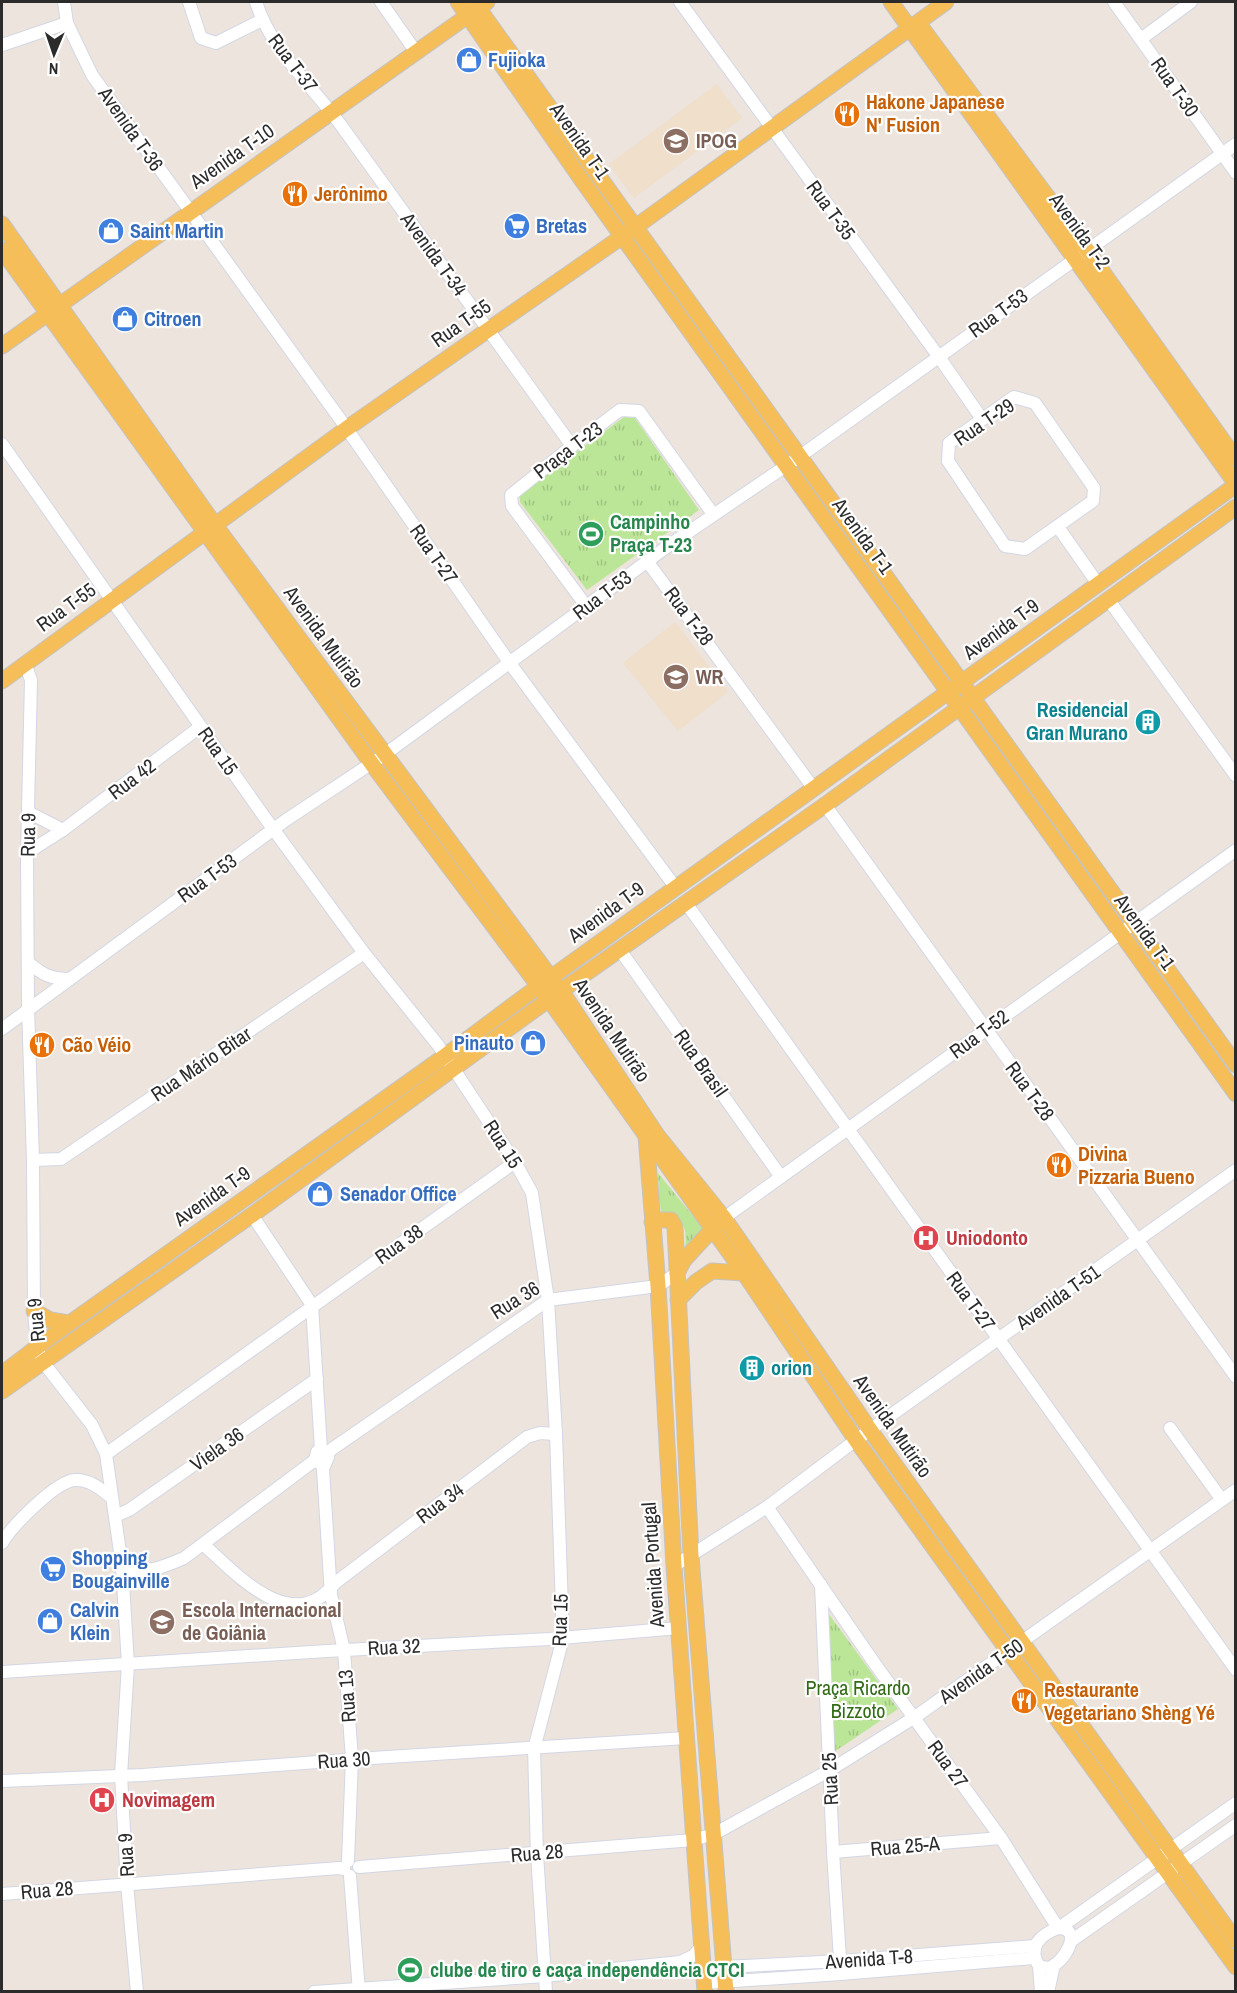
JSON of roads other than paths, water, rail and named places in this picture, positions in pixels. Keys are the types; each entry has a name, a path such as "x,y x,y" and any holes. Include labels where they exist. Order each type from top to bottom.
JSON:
{"main road":[{"name":"Avenida T-1","path":"458,2 477,6 629,232 792,461 948,692 1236,1094"},
{"name":"Avenida T-2","path":"891,2 914,25 1080,254 1236,459"},
{"name":"Avenida T-2","path":"903,2 914,25"},
{"name":"Rua T-55","path":"2,681 346,429 629,232 946,2"},
{"name":"Avenida T-10","path":"2,346 334,116 477,6"},
{"name":"Avenida Mutirão","path":"2,224 54,309 378,759 538,987 646,1136 718,1223 744,1273 856,1440 1015,1647 1164,1854 1181,1864 1236,1941"},
{"name":"Avenida Mutirão","path":"2,250 54,309"},
{"name":"Avenida T-2","path":"1080,254 1236,485"},
{"name":"Avenida T-1","path":"792,461 961,682 1236,1065"},
{"name":"Avenida T-9","path":"2,1391 69,1323 445,1056 1236,485"},
{"name":"Avenida T-9","path":"2,1374 40,1354 252,1215 548,1000 825,805 1236,507"},
{"name":"Avenida Mutirão","path":"378,759 561,991 718,1223 870,1430 1015,1647"},
{"name":"Avenida Portugal","path":"646,1136 658,1286 693,1840 705,1982"},
{"name":"Avenida Portugal","path":"652,1222 671,1220 675,1227 691,1556 725,1980"},
{"name":"Rua 36","path":"677,1273 684,1260 718,1223"},
{"path":"678,1300 696,1282 712,1271 744,1273"},
{"path":"34,1311 50,1320 69,1323"},
{"name":"Avenida Mutirão","path":"1164,1854 1168,1873 1236,1967"}],"street":[{"name":"Avenida T-36","path":"64,2 67,23 92,75 192,215"},
{"path":"189,2 201,38 216,43 262,20"},
{"name":"Rua T-37","path":"256,2 262,20 284,55 334,116"},
{"path":"381,2 416,52"},
{"name":"Rua T-35","path":"680,2 982,419"},
{"name":"Rua T-30","path":"1114,2 1236,173"},
{"path":"1141,39 1191,2"},
{"path":"2,45 67,23"},
{"name":"Avenida T-34","path":"334,116 572,446"},
{"name":"Rua T-53","path":"2,1029 275,829 378,759 647,561 939,357 1236,144"},
{"name":"Rua T-27","path":"192,215 346,429 509,663 676,888"},
{"name":"Rua T-29","path":"1014,397 1035,403 1094,489 1093,501 1025,549 1005,546 948,461 949,442 982,419 1014,397"},
{"name":"Praça T-23","path":"587,607 512,506 511,495 572,446 621,410 639,411 713,514"},
{"name":"Rua 15","path":"2,444 200,727 364,953 445,1056 515,1162 532,1193 548,1300 556,1434 563,1638 534,1749 537,1854 546,1992"},
{"path":"1058,527 1098,584"},
{"name":"Rua T-28","path":"647,561 814,789"},
{"path":"1108,599 1236,776"},
{"name":"Rua 9","path":"25,663 31,680 27,854 34,1311 40,1354 92,1425 106,1454 122,1566 128,1665 121,1775 137,1992"},
{"name":"Rua 42","path":"27,854 63,830 200,727"},
{"name":"Rua T-28","path":"825,805 1236,1377"},
{"path":"28,812 63,830"},
{"name":"Rua T-52","path":"718,1223 1236,850"},
{"name":"Rua T-27","path":"686,903 1236,1670"},
{"name":"Rua Brasil","path":"621,950 781,1177"},
{"name":"Rua Mário Bitar","path":"33,1160 61,1159 364,953"},
{"path":"29,963 53,979 70,979"},
{"name":"Rua 38","path":"106,1454 515,1162"},
{"name":"Avenida T-51","path":"674,1566 767,1507 856,1440 1236,1170"},
{"name":"Rua 13","path":"252,1215 312,1305 329,1593 344,1650 352,1759 352,1868 359,1990"},
{"name":"Rua 36","path":"122,1566 137,1570 162,1566 184,1558 322,1456 548,1300 658,1286 677,1273"},
{"path":"284,1326 301,1322 314,1326"},
{"name":"Viela 36","path":"115,1516 129,1510 317,1379"},
{"path":"1170,1428 1222,1500"},
{"name":"Rua 34","path":"329,1593 335,1583 527,1437 540,1433 556,1434"},
{"path":"2,1543 34,1506 65,1483 75,1480 86,1482 112,1498"},
{"name":"Avenida T-50","path":"714,1834 830,1770 915,1717 1236,1490"},
{"name":"Rua 27","path":"767,1507 875,1664 1001,1838 1058,1928 1069,1931 1071,1941"},
{"path":"204,1545 249,1587 276,1600 293,1604 312,1602 329,1593"},
{"name":"Rua 25","path":"821,1584 833,1852 841,1968"},
{"name":"Rua 32","path":"2,1672 563,1638 679,1628"},
{"name":"Rua 30","path":"2,1781 143,1775 686,1738"},
{"path":"1045,1934 1058,1928 1236,1803"},
{"path":"977,1840 992,1825"},
{"path":"1048,1992 1054,1965 1071,1941 1236,1825"},
{"name":"Rua 28","path":"2,1894 537,1854 693,1840 714,1834"},
{"name":"Rua 25-A","path":"833,1852 1001,1838"},
{"path":"1041,1992 1036,1957 1045,1934 1044,1906"},
{"path":"314,1992 545,1976 680,1962 693,1956 702,1946"},
{"name":"Avenida T-8","path":"705,1982 841,1968 1036,1957 1048,1968 1054,1965"}],"place":[{"name":"Fujioka","path":"469,60"},
{"name":"Hakone Japanese N' Fusion","path":"847,114"},
{"name":"IPOG","path":"676,141"},
{"name":"Jerônimo","path":"295,194"},
{"name":"Bretas","path":"517,226"},
{"name":"Saint Martin","path":"111,231"},
{"name":"Citroen","path":"125,319"},
{"name":"Campinho Praça T-23","path":"591,534"},
{"name":"WR","path":"676,677"},
{"name":"Residencial Gran Murano","path":"1148,722"},
{"name":"Pinauto","path":"533,1043"},
{"name":"Cão Véio","path":"42,1045"},
{"name":"Divina Pizzaria Bueno","path":"1059,1165"},
{"name":"Senador Office","path":"320,1194"},
{"name":"Uniodonto","path":"926,1238"},
{"name":"orion","path":"752,1368"},
{"name":"Shopping Bougainville","path":"53,1569"},
{"name":"Calvin Klein","path":"50,1621"},
{"name":"Escola Internacional de Goiânia","path":"162,1622"},
{"name":"Restaurante Vegetariano Shèng Yé","path":"1024,1701"},
{"name":"Novimagem","path":"102,1800"},
{"name":"clube de tiro e caça independência CTCI","path":"410,1970"}],"park label":[{"name":"Praça Ricardo Bizzoto","path":"858,1700"}]}
